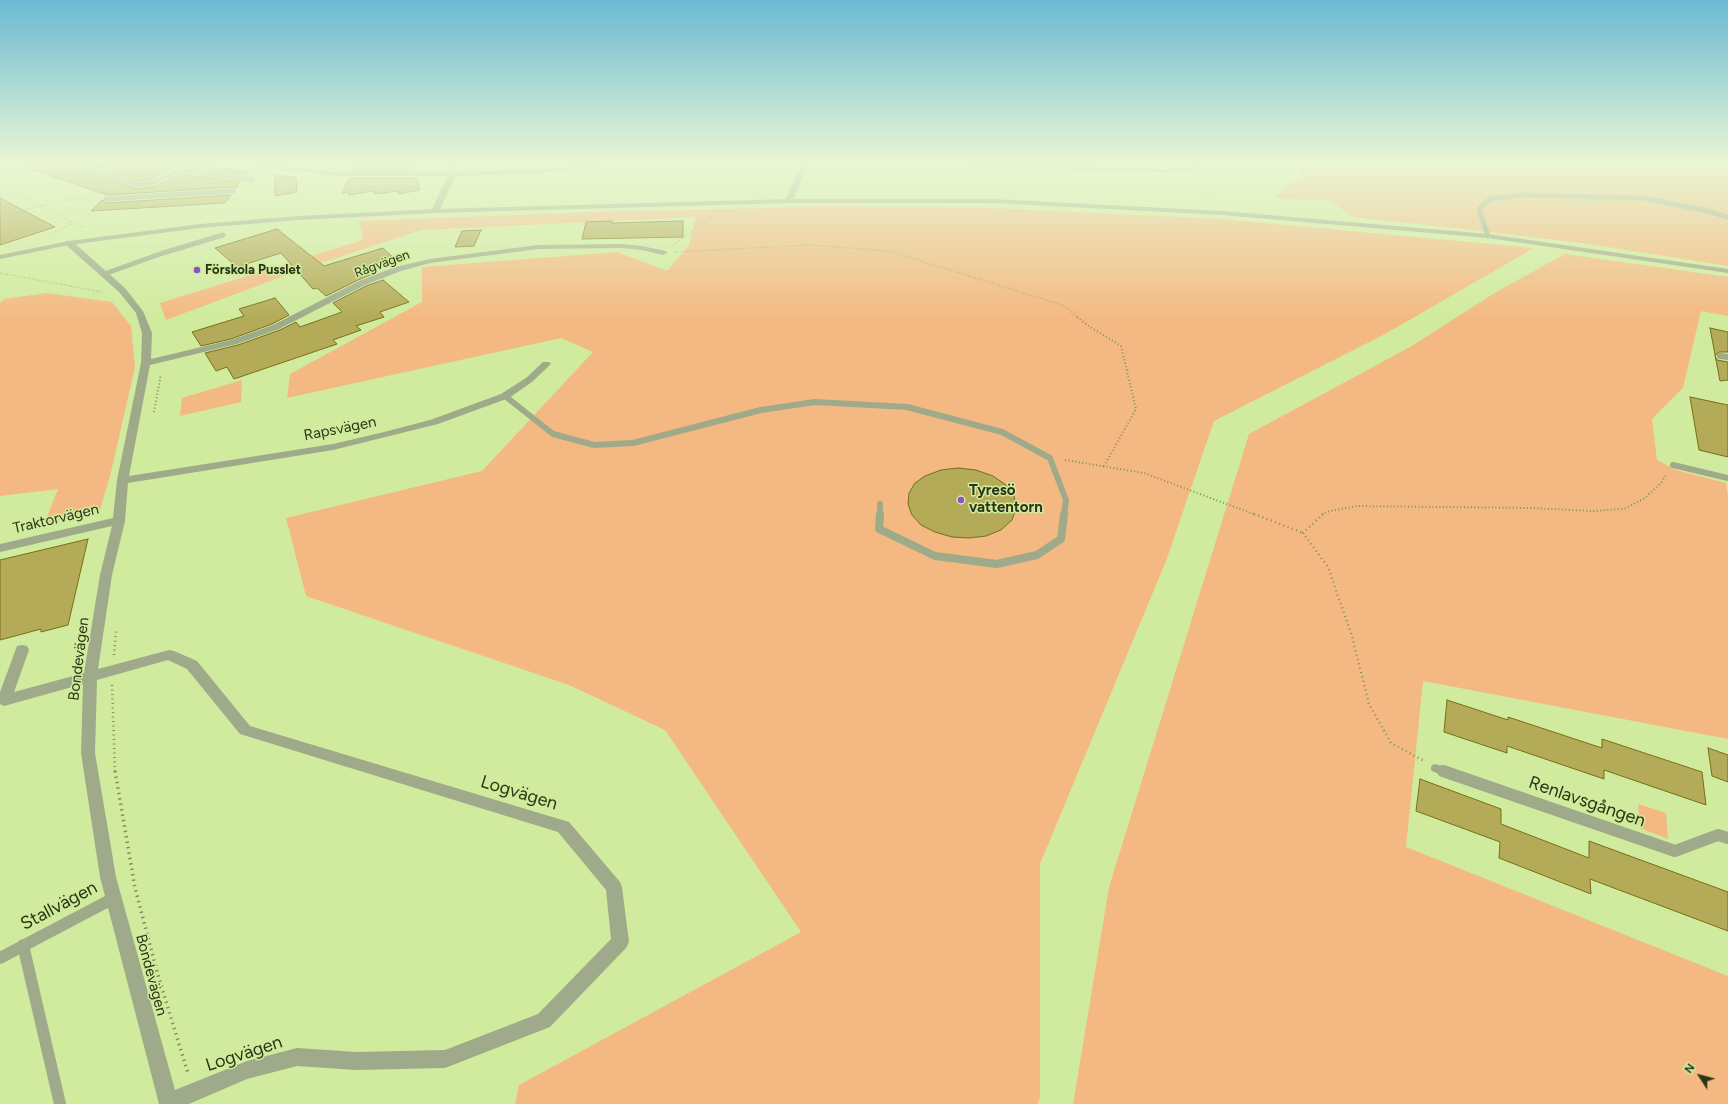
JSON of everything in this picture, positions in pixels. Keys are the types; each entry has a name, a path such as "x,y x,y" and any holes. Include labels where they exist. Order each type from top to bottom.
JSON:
{"street":[{"path":"0,257 69,243 200,226 248,221 350,216"},
{"path":"1251,216 1488,236 1728,271"},
{"name":"Bondevägen","path":"69,243 127,297 140,313 147,333 146,363 123,480 119,521 106,574 90,676 88,753 108,877 168,1104"},
{"name":"Rågvägen","path":"146,363 189,354 234,342 276,327 362,283 398,269 430,261 538,247 622,246 642,248 663,253"},
{"name":"Rapsvägen","path":"123,480 340,446 434,422 505,396 530,380 546,364"},
{"name":"Traktorvägen","path":"0,548 119,521"},
{"path":"2,701 22,650"},
{"name":"Logvägen","path":"90,676 169,655 192,665 244,730 563,827 614,887 620,942 544,1021 445,1059 356,1061 297,1058 247,1070 168,1104"},
{"path":"2,701 90,676"}],"lane":[{"path":"1481,216 1488,236"},
{"path":"104,274 163,253 223,235"},
{"path":"1720,356 1728,357"},
{"path":"505,396 553,434 594,445 633,443 761,410 815,402 907,408 1002,432 1050,458 1066,500 1061,538 1037,555 997,564 935,556 879,529 880,504"},
{"path":"1673,465 1728,478"},
{"name":"Renlavsgången","path":"1435,768 1675,851 1718,835 1728,838"},
{"name":"Stallvägen","path":"0,958 114,898"},
{"path":"24,945 60,1104"}],"path":[{"path":"59,216 85,228"},
{"path":"663,253 714,216"},
{"path":"663,253 811,245 889,251 1065,306 1087,325 1120,346 1136,409 1104,466"},
{"path":"0,273 127,297"},
{"path":"1050,458 1144,472 1302,533 1328,567 1352,636 1369,704 1391,743 1435,768"},
{"path":"1302,533 1326,512 1357,506 1523,508 1593,511 1624,509 1645,498 1661,483 1673,465"}],"shaded area":[{"path":"502,216 1150,216 1223,219 1534,248 1385,334 1214,421 1166,561 1040,864 1040,1097 1038,1104 515,1104 519,1085 801,932 665,730 569,685 306,596 286,518 482,471 593,352 561,338 287,398 290,374 422,302 422,267 617,252 667,271 689,245 695,217 421,230 297,271 166,320 160,303 363,240 359,221"},
{"path":"1350,216 1728,216 1728,266 1589,244 1352,217"},
{"path":"1565,254 1728,277 1728,316 1701,311 1683,388 1652,419 1657,460 1676,470 1726,483 1728,498 1728,739 1423,681 1406,847 1728,976 1728,1104 1073,1104 1109,887 1249,434 1410,347 1496,292"},
{"path":"47,293 112,302 131,326 135,367 111,472 100,510 44,524 58,489 0,496 0,303 4,299"},
{"path":"242,380 241,402 180,416 182,398"},
{"path":"1638,804 1666,813 1668,839 1640,828"}],"building":[{"path":"0,216 33,216 55,227 0,245"},
{"path":"612,221 611,223 683,221 683,237 582,239 586,222"},
{"path":"277,229 324,266 383,248 397,261 370,269 375,273 326,296 317,288 313,289 281,253 237,267 215,248"},
{"path":"481,230 474,246 455,247 462,231"},
{"path":"383,280 409,302 380,312 384,317 356,326 361,330 333,340 337,344 234,379 227,367 216,371 205,353 238,345 280,330 296,322 300,327 342,312 333,303 366,286"},
{"path":"275,298 289,315 272,324 231,339 201,346 192,332 244,316 239,309"},
{"path":"1710,328 1728,332 1728,352 1719,352 1715,356"},
{"path":"1715,357 1717,360 1728,362 1728,380 1720,381"},
{"path":"1690,397 1728,405 1728,457 1699,450"},
{"name":"Tyresö vattentorn","path":"958,468 976,470 993,476 1006,485 1014,496 1016,508 1012,520 1001,530 986,536 969,538 952,537 935,532 921,525 912,515 908,504 909,493 915,483 925,476 941,470"},
{"path":"88,539 68,625 41,632 41,629 0,640 0,560"},
{"path":"1447,700 1508,720 1508,717 1602,748 1602,739 1702,772 1706,805 1604,770 1604,779 1507,746 1507,753 1444,732"},
{"path":"1708,748 1728,755 1728,782 1712,776"},
{"path":"1420,779 1501,809 1501,824 1589,858 1589,841 1728,892 1728,931 1590,879 1591,894 1499,858 1500,842 1416,811"}],"place":[{"name":"Förskola Pusslet","path":"197,270"},
{"name":"Tyresö vattentorn","path":"961,500"}]}
